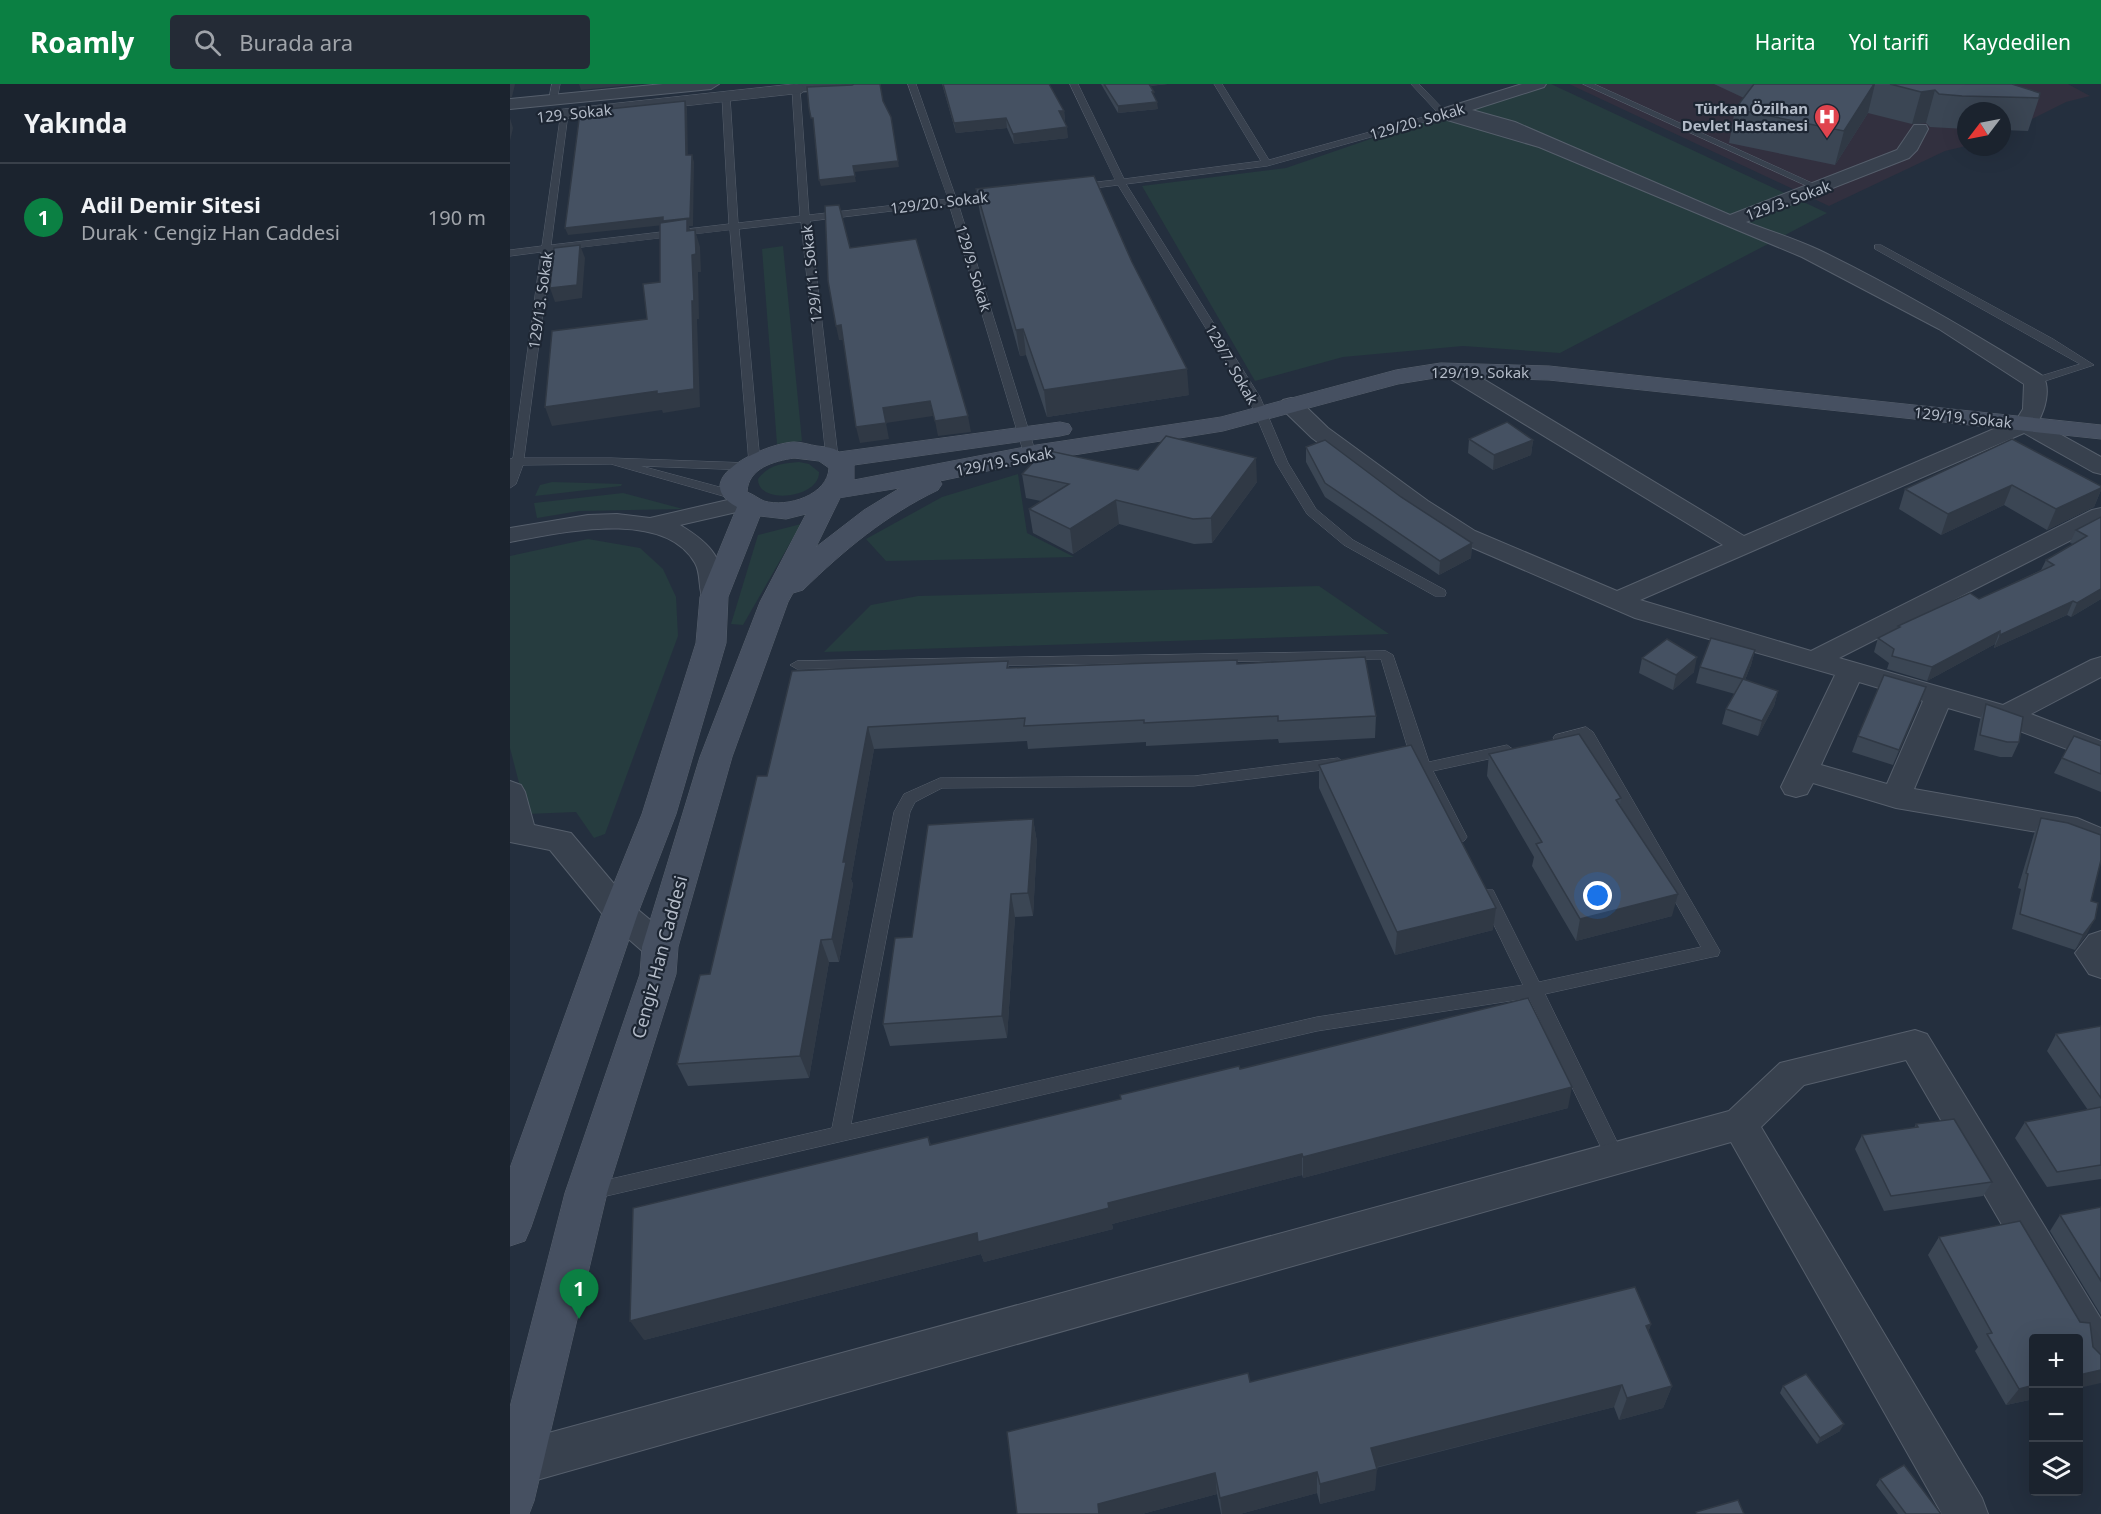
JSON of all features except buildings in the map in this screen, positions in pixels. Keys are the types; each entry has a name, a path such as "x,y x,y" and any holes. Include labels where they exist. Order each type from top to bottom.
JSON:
{"main road":[{"name":"129/19. Sokak","path":"834,458 1211,426 1257,405 1418,355 1500,355 1588,362 2030,417 2101,432"},
{"name":"129/19. Sokak","path":"1257,405 1291,405 1396,377 1452,370 1549,373 2030,417 2101,416"},
{"name":"129/19. Sokak","path":"744,501 774,511 793,509 812,504 830,494 967,468 1027,443"},
{"path":"510,1227 620,913 659,814 711,643 714,597 744,501 733,485 737,475 751,464 777,453 794,450 811,451 834,458"},
{"name":"Cengiz Han Caddesi","path":"515,1482 586,1193 658,974 660,947 716,757 774,602 830,494 839,486 844,477 843,467 834,458"},
{"path":"774,602 854,528 904,496 967,468"}],"street":[{"name":"129. Sokak","path":"510,104 554,92 711,84"},
{"name":"129. Sokak","path":"510,120 854,84"},
{"name":"129/20. Sokak","path":"1443,109 1538,84"},
{"name":"129/3. Sokak","path":"1443,109 1545,143 1730,222 1755,210 1866,172 1906,152 1920,129"},
{"path":"1730,222 1809,253 1852,274 1946,325 2035,381 2030,417"},
{"path":"1452,370 1742,546"},
{"path":"1291,405 1320,433 1419,506 1466,536 1616,601 1644,612 2006,715 2101,752"},
{"path":"2030,417 2101,467"},
{"path":"1616,601 2030,417"},
{"path":"510,535 560,526 612,521 654,524 744,501"},
{"path":"1814,660 2101,515"},
{"path":"654,524 690,540 708,562 714,597"},
{"path":"2006,715 2101,666"},
{"path":"1851,670 1800,780 2066,826 2101,840"},
{"path":"1896,797 1939,696"},
{"path":"510,792 516,835 560,841 620,913 660,947"},
{"path":"2101,944 2092,953 2101,965"},
{"path":"515,1482 1616,1158 1740,1124 1793,1073 1915,1044 2101,1357"},
{"path":"1740,1124 1966,1514"}],"lane":[{"name":"129/9. Sokak","path":"912,84 953,201 1027,443"},
{"name":"129/7. Sokak","path":"1074,84 1121,182 1257,405 1304,503 1321,523 1363,551 1440,593"},
{"path":"1218,84 1267,163"},
{"path":"1415,84 1443,109"},
{"path":"1587,84 1819,188"},
{"name":"129/11. Sokak","path":"796,89 805,218 834,458"},
{"path":"514,462 611,461 751,464 726,97"},
{"name":"129/20. Sokak","path":"1065,188 1267,163 1443,109"},
{"name":"129/13. Sokak","path":"510,484 547,249 564,114"},
{"name":"129/20. Sokak","path":"510,253 1009,194"},
{"path":"1878,247 2089,365 2035,381"},
{"path":"611,461 744,501"},
{"path":"797,665 1386,655 1417,753 1467,853"},
{"path":"586,1193 1317,1024 1534,990 1712,951 1586,732 1540,743"},
{"path":"1425,768 1517,748"},
{"path":"1382,757 1417,753"},
{"path":"840,1134 902,812 909,798 940,783 1194,781 1358,760"},
{"path":"1482,885 1616,1158"}],"shaded area":[{"name":"Türkan Özilhan Devlet Hastanesi","path":"1569,84 2068,84 2090,96 2066,102 2011,130 2011,102 1957,102 1957,148 1945,151 1829,206"}],"green space":[{"path":"1538,84 1551,84 1827,213 1560,353 1463,346 1343,357 1255,381 1142,186 1286,168"},
{"path":"783,246 802,441 777,444 762,249"},
{"path":"799,462 809,464 819,472 817,481 810,488 800,493 778,496 761,488 758,479 766,471 782,464"},
{"path":"1018,474 1027,533 1074,557 886,561 866,539 942,497"},
{"path":"552,482 622,484 621,486 535,496 540,485"},
{"path":"623,493 683,509 579,511 537,518 534,503"},
{"path":"801,524 743,625 731,624 758,535"},
{"path":"588,539 640,548 663,569 676,597 678,636 605,834 594,838 576,812 527,814 510,748 510,556"},
{"path":"1319,586 1389,634 824,652 871,605 918,596"}],"place":[{"name":"Türkan Özilhan Devlet Hastanesi","path":"1827,140"},
{"name":"Adil Demir Sitesi","path":"579,1319"}]}
